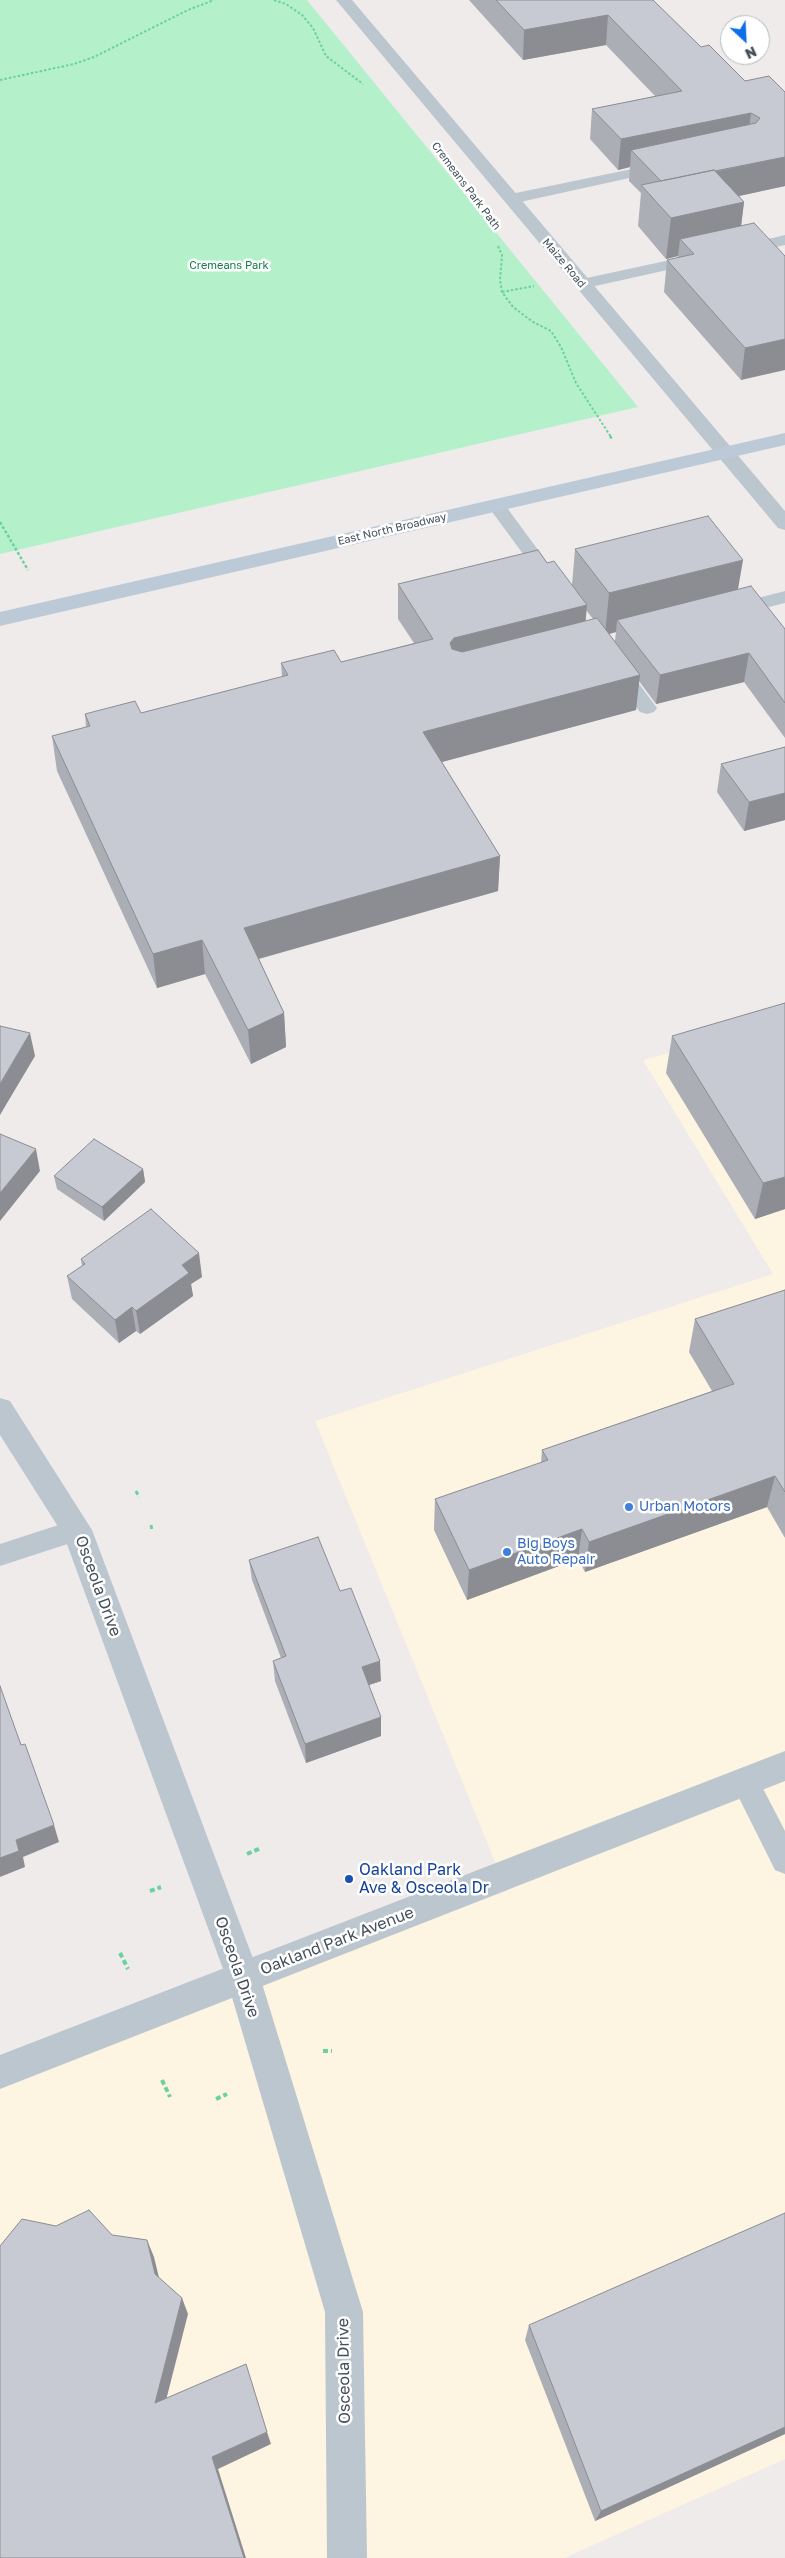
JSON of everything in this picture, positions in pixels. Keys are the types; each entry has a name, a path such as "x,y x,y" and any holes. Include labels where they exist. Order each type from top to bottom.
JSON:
{"main road":[{"name":"East North Broadway","path":"0,619 785,439"}],"street":[{"name":"Maize Road","path":"344,0 785,524"},
{"name":"Osceola Drive","path":"0,1410 77,1530 243,1977 344,2312 347,2558"},
{"name":"Oakland Park Avenue","path":"0,2072 744,1780 785,1766"}],"lane":[{"path":"511,199 672,165"},
{"path":"582,284 785,240"},
{"path":"496,506 558,589"},
{"path":"720,614 785,597"},
{"path":"605,652 647,708"},
{"path":"0,1555 77,1530"},
{"path":"744,1780 785,1860"}],"path":[{"path":"0,80 74,64 94,57 188,10 214,0"},
{"path":"274,0 286,4 302,15 313,28 326,56 352,78 365,85"},
{"name":"Cremeans Park Path","path":"496,239 502,255 500,280 502,292 514,307 533,322 551,331 562,346 576,383 612,439"},
{"path":"0,522 28,570"},
{"path":"136,1491 139,1497"},
{"path":"150,1525 152,1531"},
{"path":"120,1953 128,1969"},
{"path":"323,2051 332,2051"},
{"path":"162,2080 170,2096"}],"shaded area":[{"path":"785,1021 785,2459 564,2558 0,2558 0,2076 507,1891 315,1421 773,1274 643,1060"}],"green space":[{"name":"Cremeans Park","path":"0,0 307,0 638,407 0,554"}],"building":[{"path":"496,0 653,0 701,47 709,45 720,56 720,65 729,65 745,81 769,76 785,92 785,157 661,181 631,150 756,123 760,118 751,113 621,139 592,109 682,91 608,15 524,30"},
{"path":"714,170 744,202 671,218 641,185"},
{"path":"754,223 785,256 785,339 745,348 667,260 694,254 680,239"},
{"path":"708,516 743,560 609,593 575,549"},
{"path":"538,550 547,563 554,561 587,605 454,638 450,643 452,649 462,652 597,618 640,675 423,732 500,856 244,928 284,1013 248,1030 202,940 153,954 52,736 90,726 85,714 135,701 141,713 288,675 281,663 334,650 341,662 433,639 398,584"},
{"path":"751,586 785,629 785,703 749,653 660,675 617,620"},
{"path":"785,747 785,793 749,802 721,764"},
{"path":"785,1003 785,1177 763,1183 672,1036"},
{"path":"0,1026 30,1033 0,1084"},
{"path":"0,1134 36,1149 0,1193"},
{"path":"94,1139 143,1169 102,1207 54,1176"},
{"path":"151,1209 199,1253 182,1265 189,1273 136,1311 132,1307 115,1320 67,1276 85,1264 81,1259"},
{"path":"785,1290 785,1492 775,1476 589,1542 582,1529 469,1570 435,1499 548,1460 542,1450 734,1384 695,1319"},
{"path":"318,1537 340,1591 351,1588 380,1661 362,1667 381,1717 305,1744 273,1661 286,1656 249,1560"},
{"path":"0,1686 21,1745 25,1744 54,1825 16,1840 19,1851 0,1858"},
{"path":"89,2210 112,2235 147,2240 155,2274 182,2298 155,2403 246,2364 267,2432 212,2457 244,2558 0,2558 0,2246 22,2219 56,2226"},
{"path":"785,2213 785,2427 601,2511 529,2325"}],"place":[{"name":"Urban Motors","path":"629,1507"},
{"name":"Big Boys Auto Repair","path":"507,1552"},
{"name":"Oakland Park Ave & Osceola Dr","path":"349,1879"}]}
